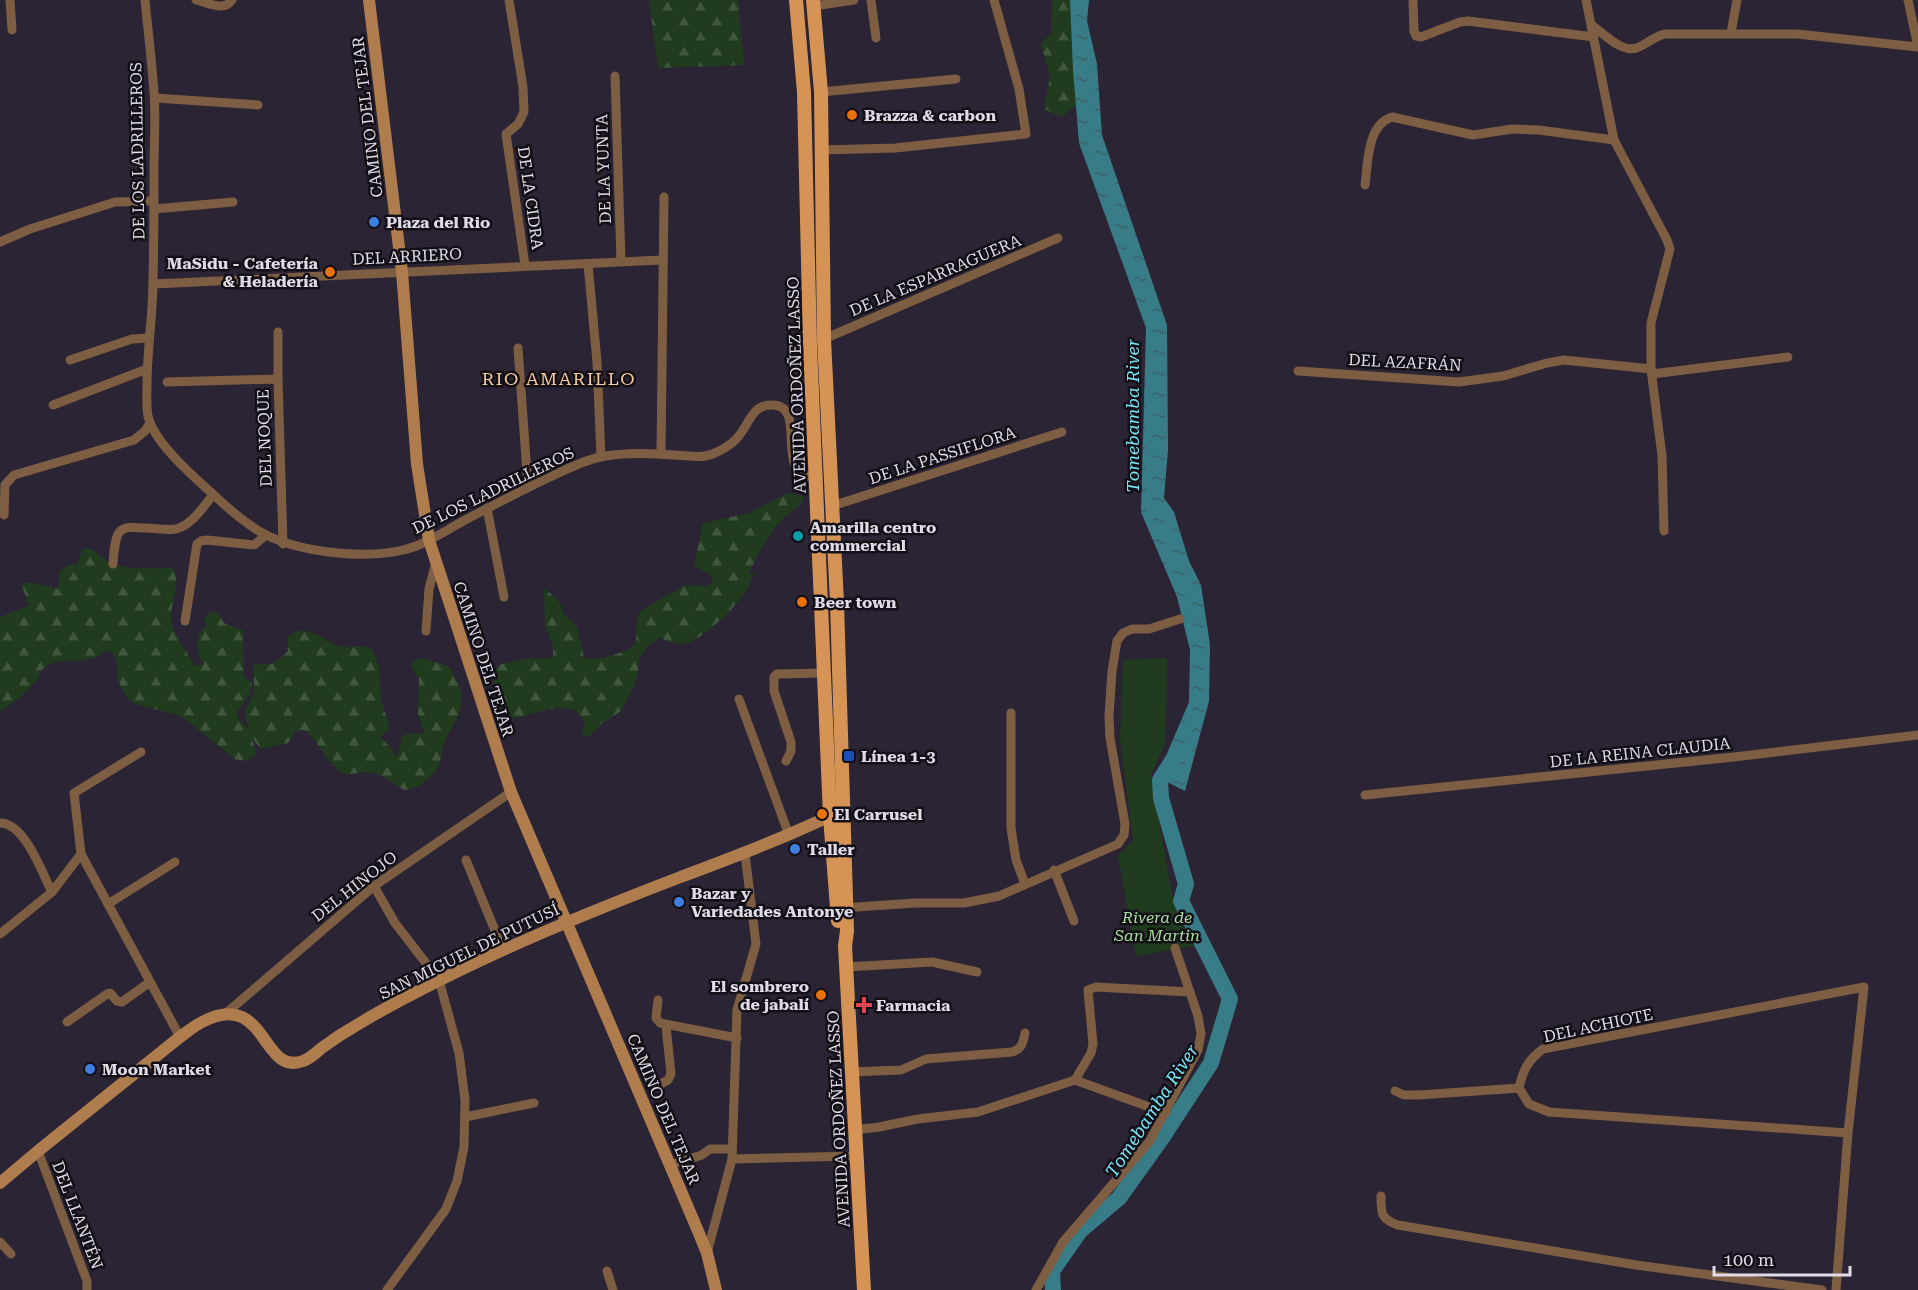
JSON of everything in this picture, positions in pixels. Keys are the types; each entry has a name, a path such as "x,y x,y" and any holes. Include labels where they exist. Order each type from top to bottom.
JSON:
{"main road":[{"name":"AVENIDA ORDOÑEZ LASSO","path":"796,0 804,92 810,345 825,673 837,815 864,1290"},
{"name":"AVENIDA ORDOÑEZ LASSO","path":"813,3 822,150 824,339 832,506 837,815"}],"street":[{"path":"10,0 12,30"},
{"name":"DE LOS LADRILLEROS","path":"145,0 155,98 153,284 147,369 147,411 150,423 163,445 235,516 265,536 300,548 346,554 377,554 406,549 429,540 487,508 581,463 601,457 631,453 704,457 722,450 738,438 760,407 777,405 784,410 791,422 796,470 802,475 817,477"},
{"path":"196,0 223,7 228,6 232,0"},
{"name":"CAMINO DEL TEJAR","path":"369,0 402,272 417,464 429,540 511,792 707,1253 716,1290"},
{"name":"DE LA CIDRA","path":"509,0 523,87 524,112 519,124 506,134 525,265"},
{"path":"813,3 854,0"},
{"path":"871,0 876,38"},
{"path":"822,150 895,148 1026,134 1019,89 994,0"},
{"path":"1413,0 1414,31 1416,36 1420,37 1468,21 1594,37"},
{"path":"1587,0 1614,140 1670,249 1652,323 1652,372 1662,456 1664,531"},
{"path":"1731,33 1737,0"},
{"path":"1592,25 1621,47 1629,49 1638,48 1653,38 1665,34 1731,33 1797,34 1918,47 1908,0"},
{"name":"DE LA YUNTA","path":"615,76 621,261"},
{"path":"820,92 956,79"},
{"path":"155,98 258,105"},
{"path":"1365,185 1372,141 1377,126 1392,117 1473,135 1512,129 1539,129 1614,140"},
{"path":"661,454 664,197"},
{"path":"0,242 30,229 115,202 154,205 233,202"},
{"name":"DE LA ESPARRAGUERA","path":"824,339 1058,238"},
{"name":"DEL ARRIERO","path":"153,284 662,260"},
{"path":"588,264 597,362 601,457"},
{"name":"DEL NOQUE","path":"278,332 283,544"},
{"path":"70,360 132,339 150,338"},
{"path":"518,348 528,488"},
{"name":"DEL AZAFRÁN","path":"1298,371 1459,382 1503,376 1564,360 1652,372 1788,357"},
{"path":"53,405 147,369"},
{"path":"167,382 278,379"},
{"path":"4,515 5,485 14,475 134,440 146,431 150,423"},
{"name":"DE LA PASSIFLORA","path":"832,506 1062,432"},
{"path":"113,564 115,537 118,532 130,527 173,530 181,528 213,495"},
{"path":"487,508 504,597"},
{"path":"185,621 197,544 207,540 254,545 265,536"},
{"path":"426,631 429,589 436,562"},
{"path":"842,908 915,903 964,903 999,896 1054,870 1118,844 1124,835 1125,824 1110,738 1109,717 1112,671 1117,641 1123,633 1132,629 1149,629 1180,619"},
{"path":"786,761 791,750 791,742 774,691 774,677 777,674 825,673"},
{"path":"739,699 789,835"},
{"path":"1011,713 1011,828 1016,860 1025,884"},
{"name":"DE LA REINA CLAUDIA","path":"1365,795 1734,757 1918,735"},
{"path":"141,752 74,794 81,854 180,1037"},
{"name":"DEL HINOJO","path":"224,1015 374,886 511,792"},
{"name":"SAN MIGUEL DE PUTUSÍ","path":"224,1015 237,1015 256,1026 271,1050 285,1061 303,1061 353,1027 439,980 503,950 566,922 745,854 837,815"},
{"path":"0,823 4,822 16,828 26,841 52,892"},
{"path":"0,934 52,892 81,854"},
{"path":"707,1253 732,1154 737,1010 756,944 745,854"},
{"path":"466,860 503,950"},
{"path":"108,904 176,862"},
{"path":"1054,870 1074,921"},
{"path":"374,886 395,923 439,980 459,1053 465,1100 464,1147 458,1181 446,1209 387,1290"},
{"path":"1036,1290 1063,1242 1149,1142 1166,1113 1199,1045 1199,1021 1175,948"},
{"path":"846,966 932,962 977,972"},
{"path":"67,1022 107,994 110,993 117,1001 122,1002 150,982"},
{"name":"DEL ACHIOTE","path":"1519,1088 1523,1069 1543,1049 1864,987 1848,1132"},
{"path":"1075,1080 1091,1053 1093,1044 1088,990 1091,988 1190,992"},
{"path":"658,1000 657,1021 666,1026 737,1038"},
{"path":"0,1183 180,1037 203,1021 224,1015"},
{"path":"659,1085 668,1080 671,1074 666,1026"},
{"path":"851,1072 901,1070 926,1059 1012,1052 1023,1045 1025,1033"},
{"path":"854,1130 978,1112 1075,1080 1166,1113"},
{"path":"1395,1091 1404,1095 1419,1095 1519,1088 1529,1104 1549,1112 1848,1132 1836,1290"},
{"path":"465,1117 534,1103"},
{"path":"670,1166 702,1155 710,1149 732,1154 855,1156"},
{"name":"DEL LLANTÉN","path":"38,1150 87,1281 87,1290"},
{"path":"1381,1196 1383,1216 1387,1221 1398,1225 1636,1265 1822,1290"},
{"path":"0,1242 11,1254"},
{"path":"607,1271 613,1290"}],"green space":[{"path":"649,0 738,0 744,65 658,68"},
{"path":"1052,0 1076,0 1080,101 1062,117 1044,109 1050,77 1041,44 1051,33"},
{"path":"788,493 804,497 799,506 781,520 762,548 748,574 753,573 751,582 737,603 716,624 696,639 680,644 660,637 647,647 639,658 634,686 621,711 585,737 582,732 585,723 579,714 570,709 550,709 506,719 493,686 497,665 553,656 553,646 545,626 544,589 555,597 563,613 577,627 584,657 595,659 619,653 636,643 640,611 685,585 706,586 712,582 713,577 694,565 703,523 749,513"},
{"path":"86,548 118,566 173,568 176,575 176,589 171,610 172,624 195,666 204,664 199,654 198,643 201,633 208,625 203,620 210,612 217,612 224,623 243,631 244,677 252,683 249,695 237,712 237,716 249,731 245,711 254,693 254,665 270,664 280,659 288,651 287,637 295,632 310,632 344,647 361,646 372,649 379,666 381,700 389,725 388,730 380,737 396,757 402,736 410,733 424,733 418,715 419,679 411,666 414,661 421,658 448,666 457,681 462,702 444,744 438,767 424,782 405,790 374,773 341,772 304,730 295,731 288,743 260,749 252,737 256,754 244,761 236,759 237,761 181,716 132,703 117,679 118,666 115,658 107,650 89,659 49,664 40,671 30,688 0,712 0,617 29,605 21,584 34,583 58,589 60,571 69,565 77,564 82,550"},
{"name":"Rivera de San Martin","path":"1167,658 1166,742 1151,774 1174,905 1194,946 1136,956 1118,856 1133,840 1120,740 1123,660"}],"water":[{"path":"1070,0 1089,0 1087,21 1097,64 1102,135 1167,325 1168,450 1164,498 1174,512 1189,561 1201,585 1210,645 1209,701 1185,791 1157,777 1189,702 1190,650 1177,597 1141,512 1146,328 1079,143"}],"waterway":[{"name":"Tomebamba River","path":"1053,1290 1052,1271 1080,1231 1119,1198 1211,1063 1230,999 1181,901 1186,884 1161,798 1160,780 1172,761"}],"place":[{"name":"Brazza & carbon","path":"852,115"},
{"name":"Plaza del Rio","path":"374,222"},
{"name":"MaSidu - Cafetería & Heladería","path":"330,272"},
{"name":"Amarilla centro commercial","path":"798,536"},
{"name":"Beer town","path":"802,602"},
{"name":"Línea 1-3","path":"849,756"},
{"name":"El Carrusel","path":"822,814"},
{"name":"Taller","path":"795,849"},
{"name":"Bazar y Variedades Antonye","path":"679,902"},
{"name":"El sombrero de jabalí","path":"821,995"},
{"name":"Farmacia","path":"864,1005"},
{"name":"Moon Market","path":"90,1069"}],"district":[{"name":"RIO AMARILLO","path":"559,379"}]}
